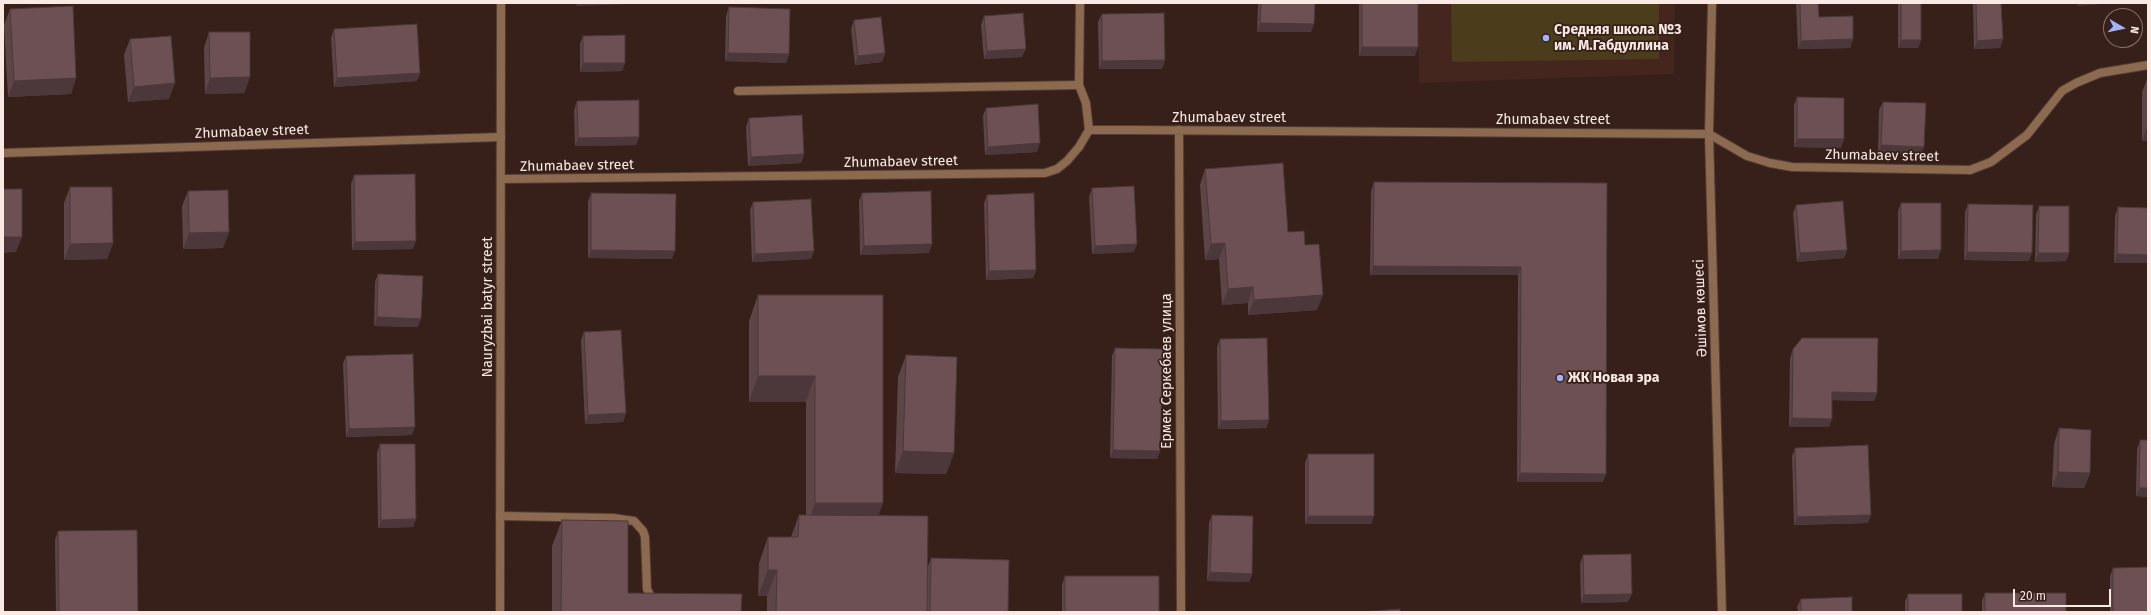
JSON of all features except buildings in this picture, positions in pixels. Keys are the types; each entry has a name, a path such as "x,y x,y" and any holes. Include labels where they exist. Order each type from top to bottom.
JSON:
{"street":[{"name":"Nauryzbai batyr street","path":"500,612 501,3"},
{"path":"1080,3 1079,85 1086,103 1089,130"},
{"name":"Әшімов көшесі","path":"1712,3 1709,134 1722,612"},
{"name":"Zhumabaev street","path":"501,180 1045,173 1057,169 1067,161 1079,147 1089,130 1709,134 1746,156 1770,163 1792,167 1970,170 1991,162 2026,135 2062,91 2071,85 2100,73 2148,65"},
{"path":"738,90 1079,85"},
{"name":"Ермек Серкебаев улица","path":"1180,130 1181,612"},
{"name":"Zhumabaev street","path":"3,153 501,137"},
{"path":"500,516 613,518 634,521 643,531 645,537 647,589 652,599 662,604"}],"shaded area":[{"name":"Средняя школа №3 им. М.Габдуллина","path":"1418,3 1675,3 1674,74 1419,83"},
{"name":"Средняя школа №3 им. М.Габдуллина","path":"1451,3 1659,3 1659,59 1452,62"}],"place":[{"name":"Средняя школа №3 им. М.Габдуллина","path":"1546,38"},
{"name":"ЖК Новая эра","path":"1560,378"}]}
